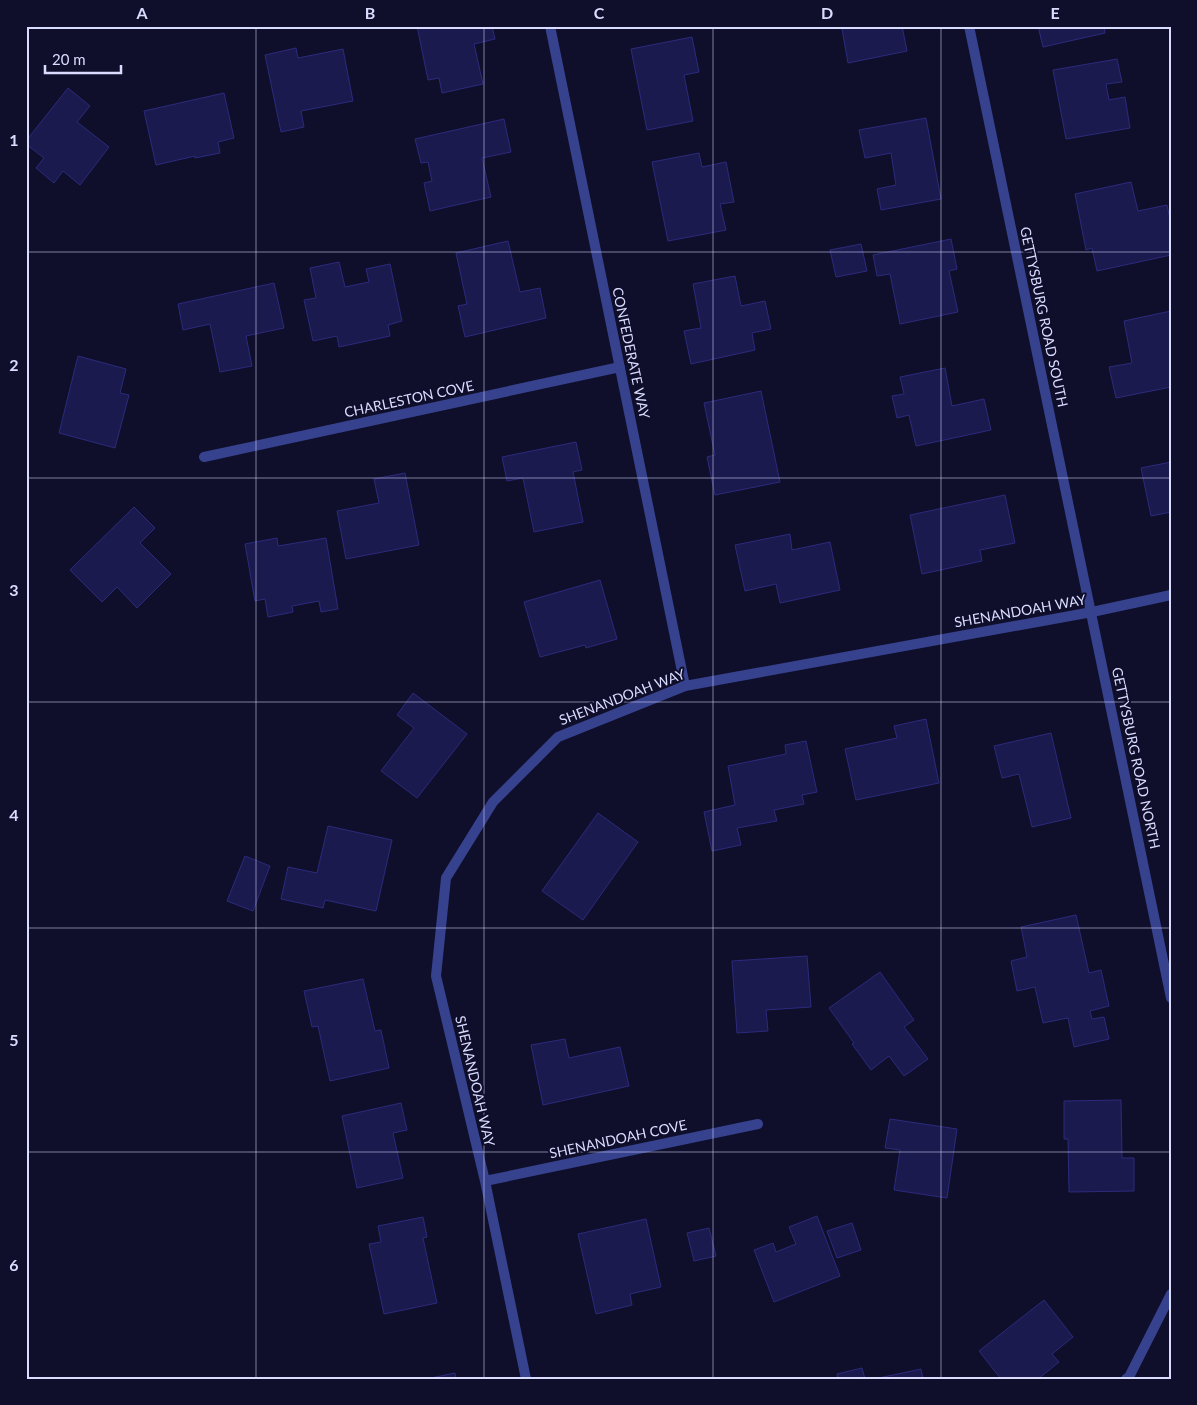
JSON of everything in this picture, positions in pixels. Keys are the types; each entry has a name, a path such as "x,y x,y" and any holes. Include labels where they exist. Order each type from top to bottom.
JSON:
{"street":[{"name":"CONFEDERATE WAY","path":"550,26 684,686"},
{"name":"GETTYSBURG ROAD SOUTH","path":"969,26 1092,612"},
{"name":"CHARLESTON COVE","path":"204,457 620,367"},
{"name":"SHENANDOAH WAY","path":"526,1379 484,1181 436,976 446,878 493,802 558,737 684,686 1092,612 1171,595"},
{"name":"GETTYSBURG ROAD NORTH","path":"1092,612 1171,998"},
{"name":"SHENANDOAH COVE","path":"484,1181 758,1124"},
{"path":"1126,1379 1129,1377 1171,1294"}],"building":[{"path":"417,26 492,26 495,39 474,44 483,84 442,93 439,78 428,80"},
{"path":"855,26 902,26 907,51 848,63 842,29"},
{"path":"1038,26 1104,26 1105,33 1043,47"},
{"path":"692,37 699,72 684,75 693,121 647,130 631,49"},
{"path":"296,48 298,58 343,49 353,101 301,111 304,127 281,132 265,55"},
{"path":"1117,59 1122,82 1106,84 1109,100 1125,97 1130,128 1066,139 1053,70"},
{"path":"68,88 90,106 77,122 109,147 80,185 63,171 54,183 36,168 44,158 26,144 26,141"},
{"path":"224,93 234,138 218,142 220,153 195,158 195,156 156,165 144,111"},
{"path":"926,118 941,199 881,210 877,189 896,185 891,153 865,158 859,130"},
{"path":"504,119 511,152 482,158 491,197 430,211 424,183 432,181 428,162 421,163 415,139"},
{"path":"699,153 702,167 726,162 734,202 720,204 726,230 668,241 652,162"},
{"path":"1131,182 1138,211 1167,205 1171,224 1171,255 1097,271 1092,248 1086,250 1075,194"},
{"path":"951,239 957,269 949,271 958,312 900,324 890,274 877,276 873,255"},
{"path":"508,241 520,292 540,288 546,318 465,337 458,306 467,304 456,253"},
{"path":"861,244 867,271 836,277 830,250"},
{"path":"339,262 345,287 369,282 366,269 390,264 402,321 388,325 390,336 339,347 337,336 313,341 304,300 316,298 310,268"},
{"path":"735,276 741,306 765,301 771,329 752,333 755,350 691,364 684,331 701,328 693,284"},
{"path":"274,283 284,328 246,336 252,366 220,372 210,324 183,330 178,304"},
{"path":"1171,311 1171,387 1116,398 1109,367 1132,363 1124,321"},
{"path":"78,356 126,369 120,393 129,395 115,448 59,433"},
{"path":"945,368 952,406 984,399 991,430 916,446 909,415 897,418 892,396 904,394 900,377"},
{"path":"761,391 780,482 715,495 707,457 715,455 704,403"},
{"path":"576,442 582,470 573,472 583,522 534,532 523,478 507,481 502,457"},
{"path":"1171,462 1171,512 1151,516 1141,468"},
{"path":"405,473 419,545 346,559 337,511 379,503 374,479"},
{"path":"1005,495 1015,543 980,550 982,561 922,574 910,515"},
{"path":"134,507 155,528 140,543 171,574 137,608 117,587 102,602 70,570"},
{"path":"790,534 792,550 830,542 840,590 780,603 776,584 745,591 735,545"},
{"path":"277,538 278,546 326,538 338,609 321,612 319,601 292,606 293,612 268,617 265,599 255,601 245,544"},
{"path":"600,580 617,639 586,648 585,645 540,657 524,602"},
{"path":"413,693 467,734 417,798 381,771 414,728 397,715"},
{"path":"926,719 939,783 856,800 845,749 897,738 894,726"},
{"path":"1051,733 1071,818 1032,827 1019,774 1002,778 994,746"},
{"path":"806,741 817,792 802,795 804,804 774,810 777,821 737,828 741,845 712,851 704,812 735,805 728,766 786,754 785,745"},
{"path":"598,813 638,842 583,920 542,891"},
{"path":"328,826 392,840 376,911 325,900 323,908 281,899 288,867 317,873"},
{"path":"245,856 270,866 253,911 227,901"},
{"path":"1076,915 1089,973 1101,970 1109,1006 1090,1011 1092,1019 1104,1017 1109,1039 1074,1047 1068,1018 1043,1023 1035,987 1017,991 1011,961 1027,957 1021,927"},
{"path":"807,956 811,1007 766,1010 768,1031 737,1033 732,961"},
{"path":"880,972 914,1020 904,1027 928,1059 904,1076 889,1056 871,1070 829,1008"},
{"path":"363,979 375,1031 381,1030 389,1068 330,1081 318,1026 312,1027 304,991"},
{"path":"565,1039 569,1058 620,1047 629,1086 543,1105 531,1045"},
{"path":"1121,1100 1122,1158 1134,1158 1134,1191 1069,1192 1068,1139 1064,1139 1064,1101"},
{"path":"401,1103 407,1130 393,1133 403,1178 357,1188 342,1116"},
{"path":"890,1119 957,1129 947,1198 894,1190 900,1150 885,1148"},
{"path":"817,1216 840,1276 774,1302 754,1250 773,1243 776,1252 796,1244 789,1227"},
{"path":"423,1217 427,1237 423,1238 437,1303 384,1314 369,1244 381,1242 378,1226"},
{"path":"646,1219 661,1287 630,1294 632,1305 596,1314 578,1234"},
{"path":"852,1223 861,1250 837,1258 827,1231"},
{"path":"709,1228 716,1256 694,1261 687,1233"},
{"path":"1044,1300 1073,1337 1052,1354 1059,1362 1038,1379 1001,1379 979,1351"},
{"path":"862,1368 865,1379 838,1379 837,1374"},
{"path":"921,1369 923,1379 874,1379"},
{"path":"455,1373 456,1379 426,1379"}]}
